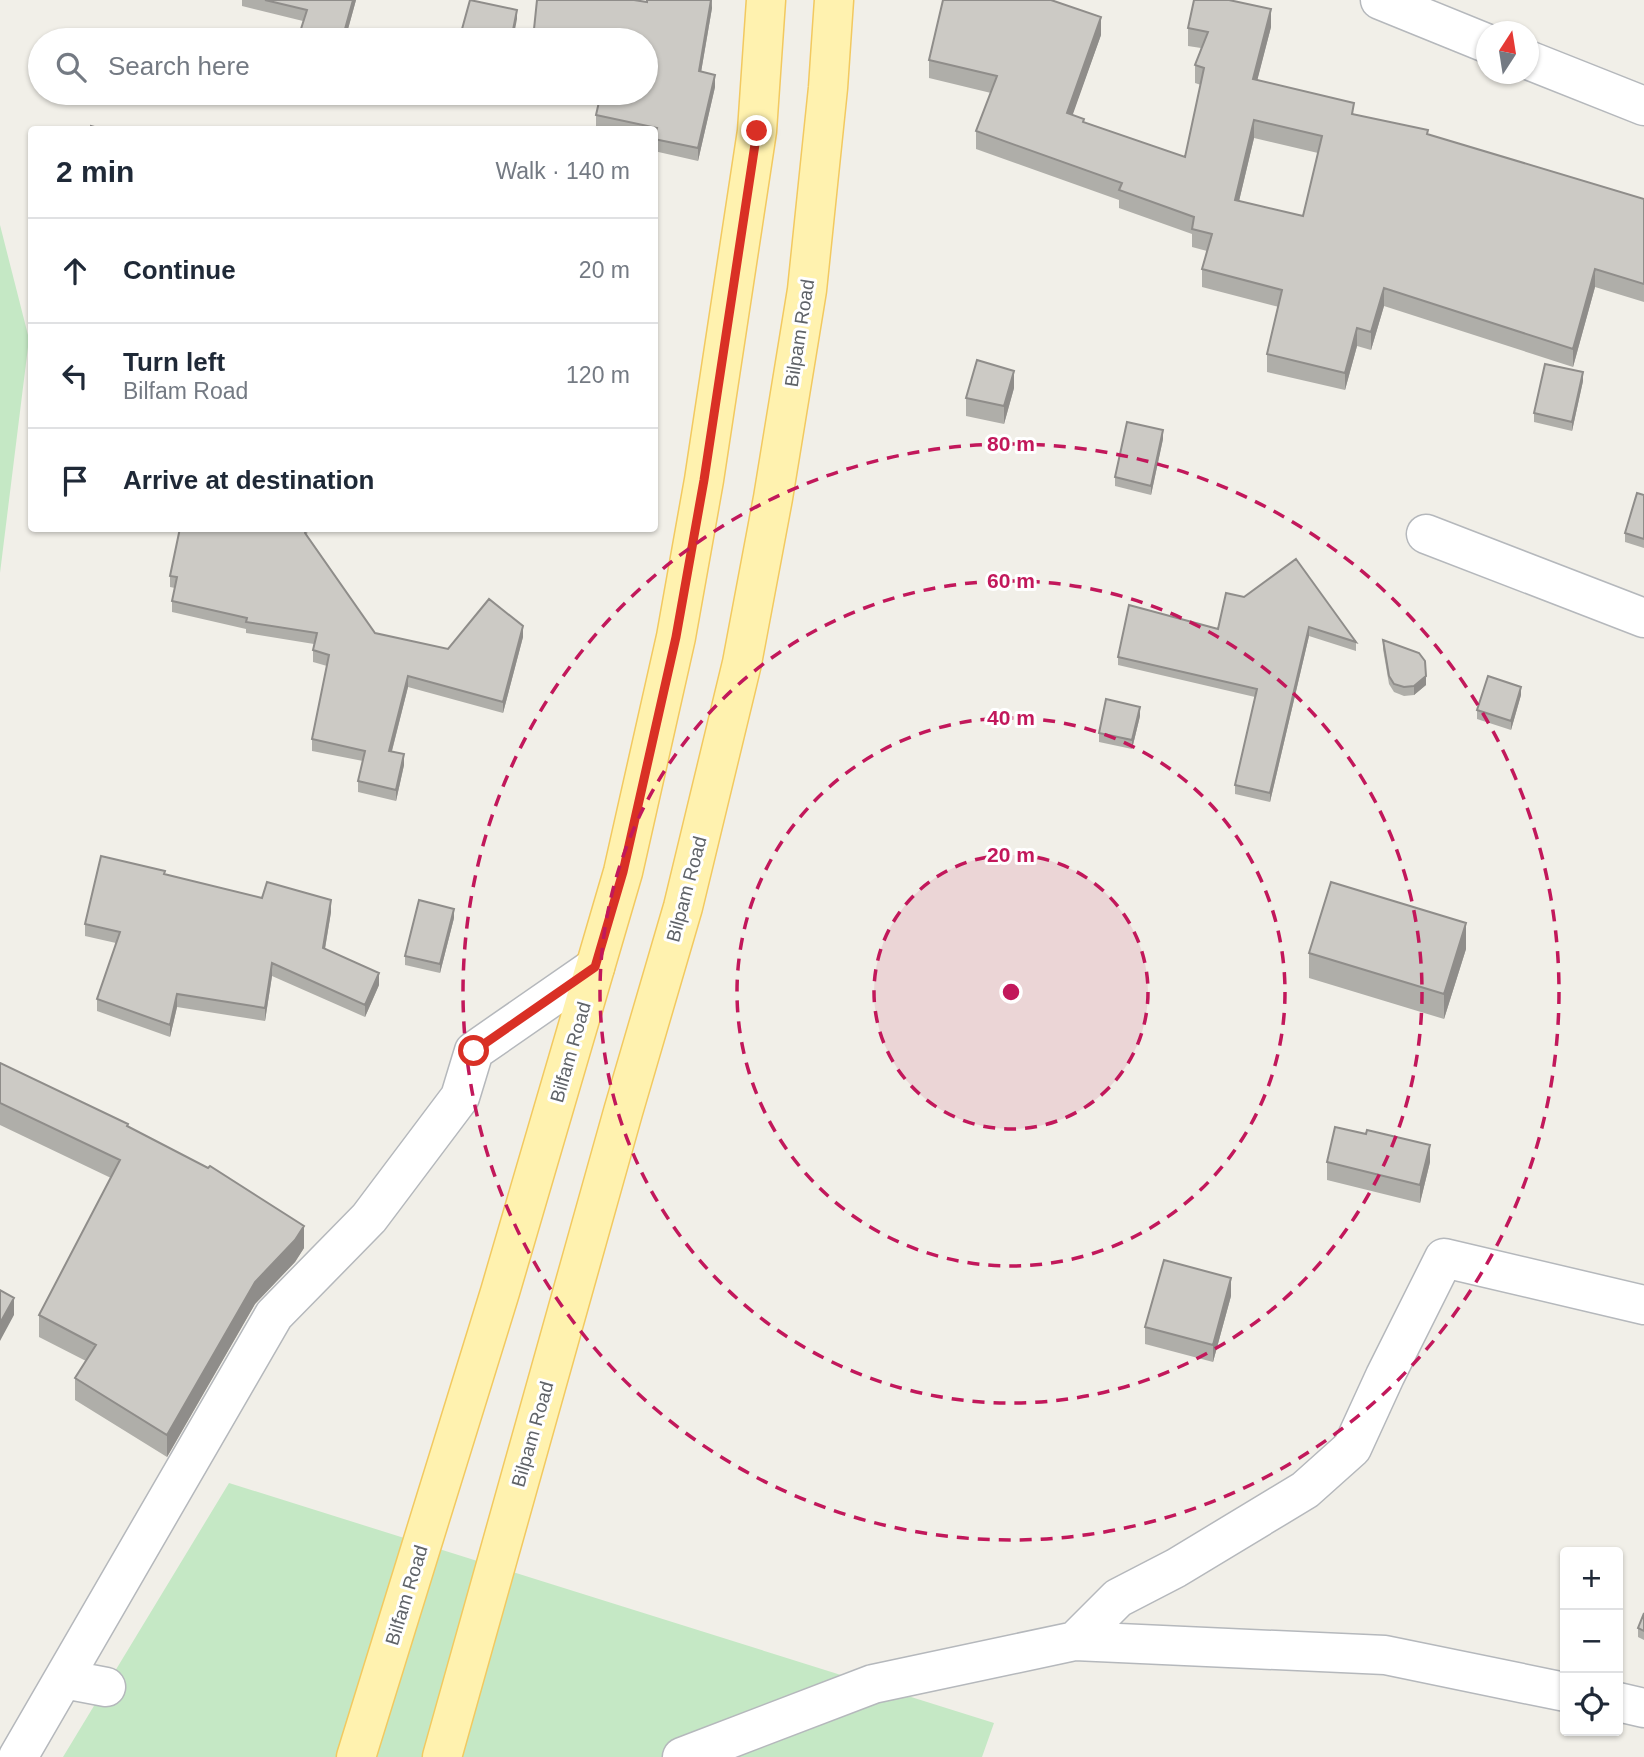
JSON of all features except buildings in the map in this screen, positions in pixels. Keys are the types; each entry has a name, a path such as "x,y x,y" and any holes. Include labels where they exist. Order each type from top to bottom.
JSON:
{"main road":[{"name":"Bilfam Road","path":"356,1757 500,1292 623,872 673,650 704,480 757,131 765,0"},
{"name":"Bilpam Road","path":"442,1757 622,1112 683,907 742,663 773,498 807,290 828,88 834,0"}],"street":[{"path":"1380,0 1476,39"},
{"path":"1539,64 1644,106"},
{"path":"1426,534 1644,618"},
{"path":"18,1757 274,1315 369,1218 460,1097 474,1051 595,967"},
{"path":"1075,1641 1118,1598 1176,1568 1305,1490 1352,1448 1444,1258 1644,1305"},
{"path":"682,1757 873,1684 1075,1641 1385,1655 1560,1691"},
{"path":"64,1679 106,1687"},
{"path":"1623,1704 1644,1708"}],"green space":[{"path":"0,225 28,335 28,347 0,573"},
{"path":"229,1483 994,1723 982,1757 63,1757"}],"route":[{"path":"474,1051 595,967 623,872 676,637 704,480 757,131"}]}
